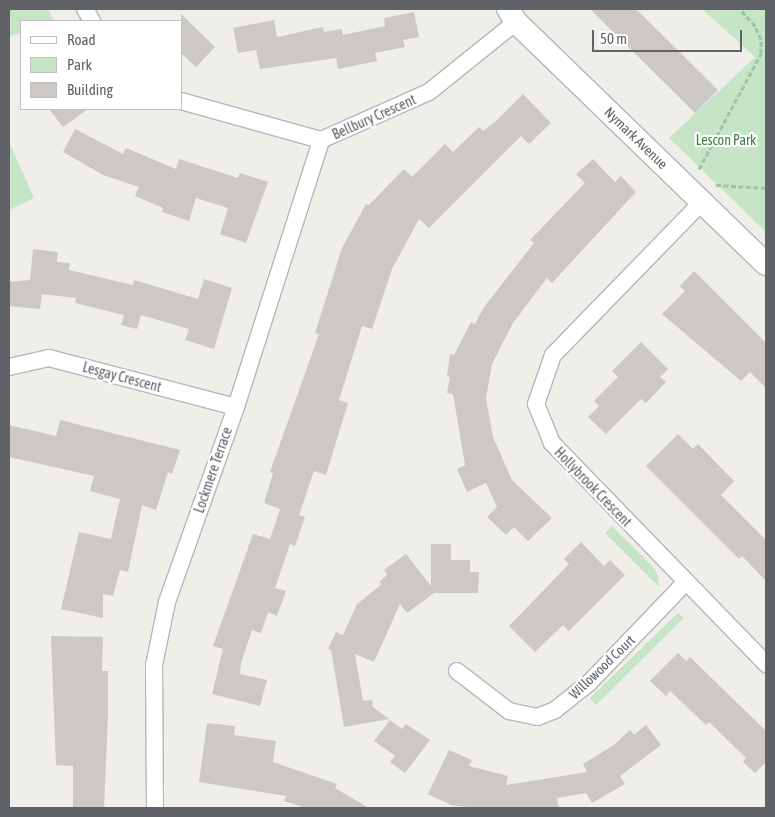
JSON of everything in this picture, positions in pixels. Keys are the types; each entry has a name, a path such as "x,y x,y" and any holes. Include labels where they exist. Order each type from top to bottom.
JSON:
{"street":[{"name":"Bellbury Crescent","path":"182,101 321,140 429,92 512,15"},
{"name":"Nymark Avenue","path":"512,15 709,193 766,264"},
{"name":"Lockmere Terrace","path":"155,808 154,664 167,602 236,407 321,140"},
{"name":"Hollybrook Crescent","path":"709,193 553,355 536,404 552,443 685,583 766,664"},
{"name":"Lesgay Crescent","path":"9,367 49,358 236,407"},
{"name":"Willowood Court","path":"457,671 509,711 537,717 555,710 589,683 685,583"}],"path":[{"path":"699,169 761,54 761,39 756,26 740,9"},
{"path":"709,193 766,188"}],"green space":[{"path":"9,9 48,9 54,20 20,20 20,33 9,36"},
{"name":"Lescon Park","path":"702,9 766,9 766,232 669,138 755,57"},
{"path":"9,142 34,198 9,210"},
{"path":"612,526 653,567 658,576 659,587 605,533"},
{"path":"678,613 684,618 596,705 590,698"}],"building":[{"path":"590,9 636,9 718,90 695,113"},
{"path":"414,12 419,37 403,40 405,47 375,53 377,61 338,69 336,58 260,69 256,50 238,53 233,28 274,20 277,37 323,27 324,32 342,29 343,35 385,26 384,18"},
{"path":"181,14 215,47 196,67 182,54"},
{"path":"523,94 551,123 529,144 521,136 429,228 419,219 392,269 372,329 362,326 339,400 348,403 326,475 314,471 299,515 305,517 295,546 290,544 275,588 286,591 277,616 268,612 261,633 252,630 241,663 240,674 267,680 260,706 212,694 223,649 213,646 253,534 270,539 280,509 264,503 273,473 270,472 319,334 315,333 342,248 366,204 369,205 404,169 412,177 445,144 453,152 479,127 483,131 495,122"},
{"path":"50,110 87,110 63,127"},
{"path":"75,129 123,154 126,148 176,169 179,159 238,178 240,173 268,182 246,243 220,234 228,208 196,198 189,221 162,212 163,208 135,196 139,187 103,175 63,152"},
{"path":"593,159 615,182 621,176 636,192 552,283 547,278 513,323 492,364 486,398 493,437 512,480 552,518 528,541 514,527 506,535 487,517 497,507 486,483 467,492 457,469 465,465 453,394 447,393 450,377 447,376 450,354 454,355 471,322 475,324 484,307 534,243 530,240 585,183 576,174"},
{"path":"33,249 58,252 57,262 70,263 69,270 133,285 134,280 198,299 204,279 232,288 214,349 185,340 189,329 141,315 137,329 121,325 124,315 75,303 76,298 42,294 40,309 9,306 9,282 30,280"},
{"path":"694,271 766,343 766,388 750,372 741,381 662,314 685,291 680,286"},
{"path":"641,342 668,369 660,377 666,382 646,403 641,399 606,434 588,417 599,406 594,401 618,377 612,371"},
{"path":"60,420 180,450 172,474 168,472 156,510 142,505 128,572 120,570 113,596 103,594 103,618 61,609 79,532 111,539 120,499 90,491 94,476 9,457 9,425 56,436"},
{"path":"678,434 693,449 698,444 734,481 721,495 766,540 766,581 742,556 739,559 646,466"},
{"path":"581,542 604,566 610,560 625,575 569,631 563,625 535,652 509,626 569,564 564,559"},
{"path":"431,544 451,544 451,560 470,560 470,572 479,572 478,593 434,593 407,613 400,604 374,662 355,654 363,701 372,700 373,707 389,719 344,727 331,650 328,649 336,632 343,635 357,604 382,584 379,582 387,575 384,570 406,554 431,586"},
{"path":"51,636 103,637 102,671 108,671 104,808 73,808 73,766 56,765"},
{"path":"678,653 686,661 690,657 766,731 766,762 755,773 743,762 746,758 709,722 706,725 670,691 666,696 650,681"},
{"path":"390,720 402,729 406,724 430,740 405,773 390,762 395,756 374,741"},
{"path":"207,723 235,726 234,735 276,741 273,762 337,784 335,788 369,808 306,808 284,801 286,796 199,782"},
{"path":"646,725 661,745 620,776 625,784 592,803 586,793 557,798 559,808 475,808 451,805 428,794 449,750 472,760 469,766 508,776 506,785 587,772 583,764 614,745 630,730 634,735"}]}
